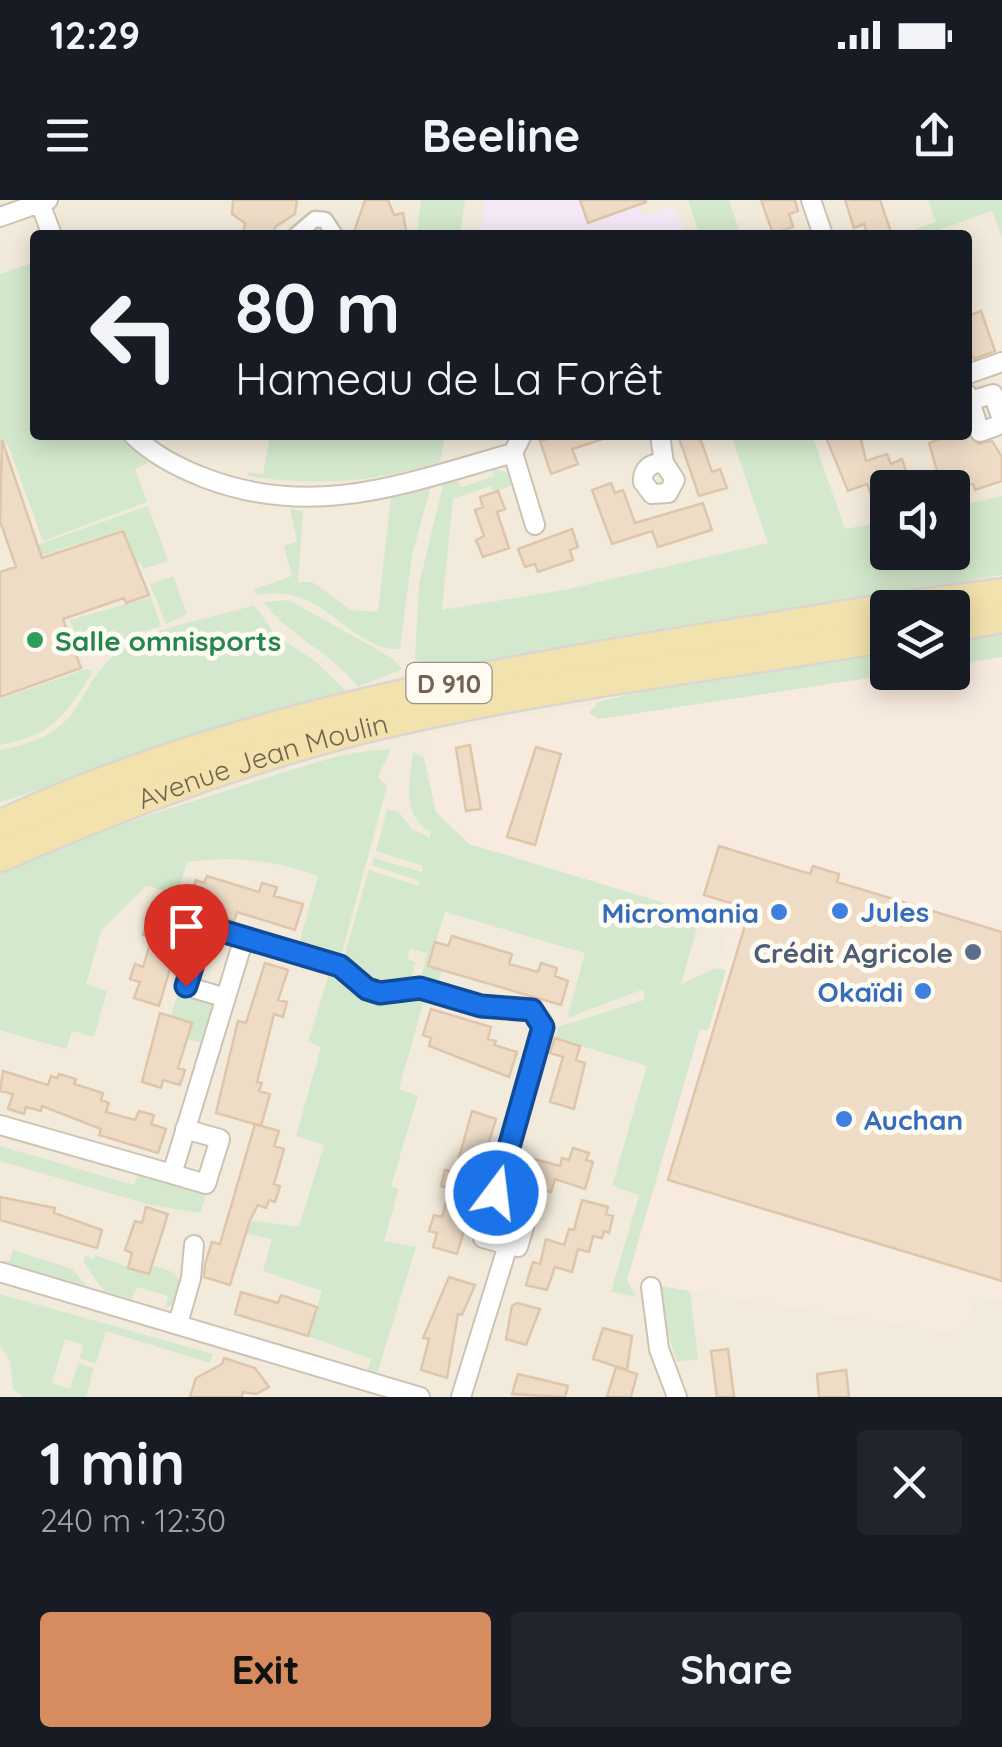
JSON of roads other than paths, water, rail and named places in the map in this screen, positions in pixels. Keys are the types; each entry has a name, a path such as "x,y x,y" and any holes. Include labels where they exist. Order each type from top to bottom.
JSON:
{"main road":[{"path":"970,591 1002,584"},
{"path":"970,598 1002,594"},
{"name":"Avenue Jean Moulin","path":"8,820 126,775 361,702 870,612"},
{"path":"970,623 1002,617"},
{"name":"Avenue Jean Moulin","path":"0,856 72,824 208,774 356,730 870,639"}],"street":[{"path":"811,200 822,230"},
{"path":"0,217 44,201 51,230"},
{"path":"302,230 315,219 324,220 331,230"},
{"path":"972,373 1002,362"},
{"path":"972,407 980,432 1002,422"},
{"path":"139,440 162,458 210,480 293,498 365,494 513,453"},
{"path":"520,440 513,453 536,525"},
{"path":"661,440 664,464"},
{"path":"0,865 72,824"},
{"path":"226,998 186,986 205,926 340,966 367,989 380,993 420,988 481,1006 532,1010 543,1027 482,1238 518,1248 531,1202 496,1193"},
{"path":"172,1174 244,938"},
{"path":"0,1125 206,1184 220,1139 185,1129"},
{"path":"178,1324 191,1278 194,1245"},
{"path":"461,1397 508,1245"},
{"path":"0,1272 178,1324 366,1390 420,1397"},
{"path":"651,1287 659,1349 677,1397"}],"place":[{"name":"Salle omnisports","path":"35,640"},
{"name":"Jules","path":"840,911"},
{"name":"Micromania","path":"779,912"},
{"name":"Crédit Agricole","path":"973,952"},
{"name":"Okaïdi","path":"923,991"},
{"name":"Auchan","path":"844,1119"}]}
